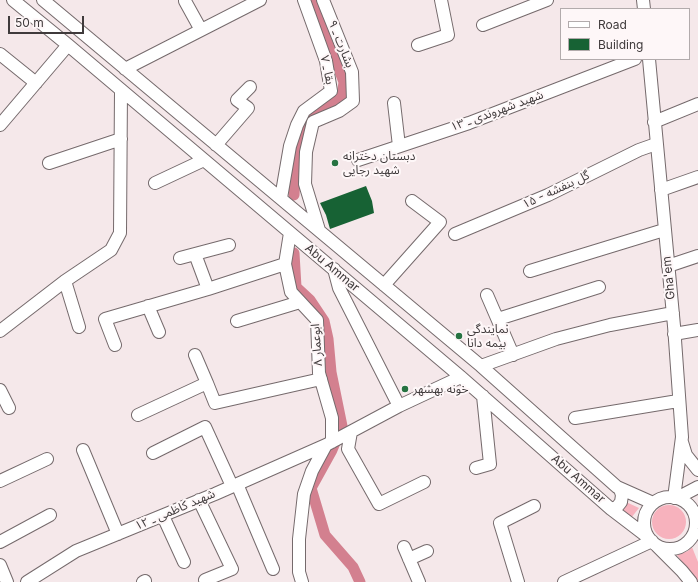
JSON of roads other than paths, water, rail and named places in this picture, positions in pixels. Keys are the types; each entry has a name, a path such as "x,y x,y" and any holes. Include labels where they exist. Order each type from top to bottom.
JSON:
{"street":[{"name":"Abu Ammar","path":"13,0 461,377 611,509 652,541 691,582"},
{"name":"Abu Ammar","path":"43,0 481,366 620,489 653,503"},
{"path":"125,69 260,0"},
{"name":"بقا ـ ۷","path":"281,198 290,146 297,125 304,111 331,91 326,61 304,0"},
{"name":"بشارت ـ ۹","path":"320,231 305,184 306,152 313,122 339,111 353,101 352,72 323,0"},
{"path":"418,45 448,35 441,0"},
{"path":"483,25 547,0"},
{"path":"185,1 201,30"},
{"path":"0,125 4,112 36,83 68,45"},
{"path":"0,54 36,83"},
{"name":"شهید شهروندی ـ ۱۳","path":"358,160 468,123 632,60"},
{"name":"Gha'em","path":"649,60 673,313 678,401 682,437 676,498"},
{"path":"216,145 248,108 237,100 250,87"},
{"path":"0,330 65,281 111,250 120,233 121,90"},
{"path":"394,103 399,146"},
{"path":"654,122 698,104"},
{"path":"49,162 120,139"},
{"name":"گل بنفشه - ۱۵","path":"455,234 548,195 639,150 656,144"},
{"path":"155,183 204,160"},
{"path":"661,190 698,177"},
{"path":"384,285 440,222 412,201"},
{"path":"530,271 664,230"},
{"name":"ابوعمار ۸","path":"290,233 285,264 291,292 317,320 319,373 332,418 329,443"},
{"path":"180,258 229,245"},
{"path":"195,254 208,289"},
{"path":"668,266 698,256"},
{"path":"115,345 105,319 208,289 285,264"},
{"path":"334,269 339,288 400,406"},
{"path":"65,281 79,327"},
{"path":"498,319 599,287"},
{"path":"487,295 513,355"},
{"path":"237,321 300,302"},
{"path":"148,306 159,332"},
{"path":"481,366 556,339 610,325 673,313"},
{"path":"674,334 698,330"},
{"path":"195,355 215,403 321,379"},
{"name":"شهید کاظمی ـ ۱۲","path":"27,582 76,551 163,516 329,443 400,406 461,377"},
{"path":"138,415 207,383"},
{"path":"0,390 9,408"},
{"path":"476,468 490,464 483,396"},
{"path":"576,418 678,401"},
{"path":"153,453 205,427 273,569"},
{"path":"349,433 348,449 379,504 424,482"},
{"path":"682,437 686,455 698,470"},
{"path":"302,582 299,572 299,539 304,494 312,472 329,443"},
{"path":"83,450 118,534"},
{"path":"0,481 47,459"},
{"path":"676,498 698,487"},
{"path":"611,509 617,507 621,502 622,495 620,489"},
{"path":"669,497 676,498 690,507 694,514 696,527 691,538 685,544 678,547 662,547 652,541 646,532 644,524 645,516 653,503 660,499 669,497"},
{"path":"199,500 232,569 205,580"},
{"path":"518,582 500,522 534,506"},
{"path":"0,542 50,515"},
{"path":"163,516 184,562"},
{"path":"564,582 652,541"},
{"path":"404,547 418,582"},
{"path":"409,559 427,551"},
{"path":"0,565 7,582"}],"waterway":[{"path":"294,195 302,126 308,117 320,113 342,97 344,82 312,0"},
{"path":"294,253 296,287 310,300 324,321 328,339 331,372 342,426 332,450 311,488 325,535 353,567 360,582"}],"place":[{"name":"دبستان دخترانه شهید رجایی","path":"335,163"},
{"name":"نمایندگی بیمه دانا","path":"459,336"},
{"name":"خونه بهشهر","path":"405,389"}]}
